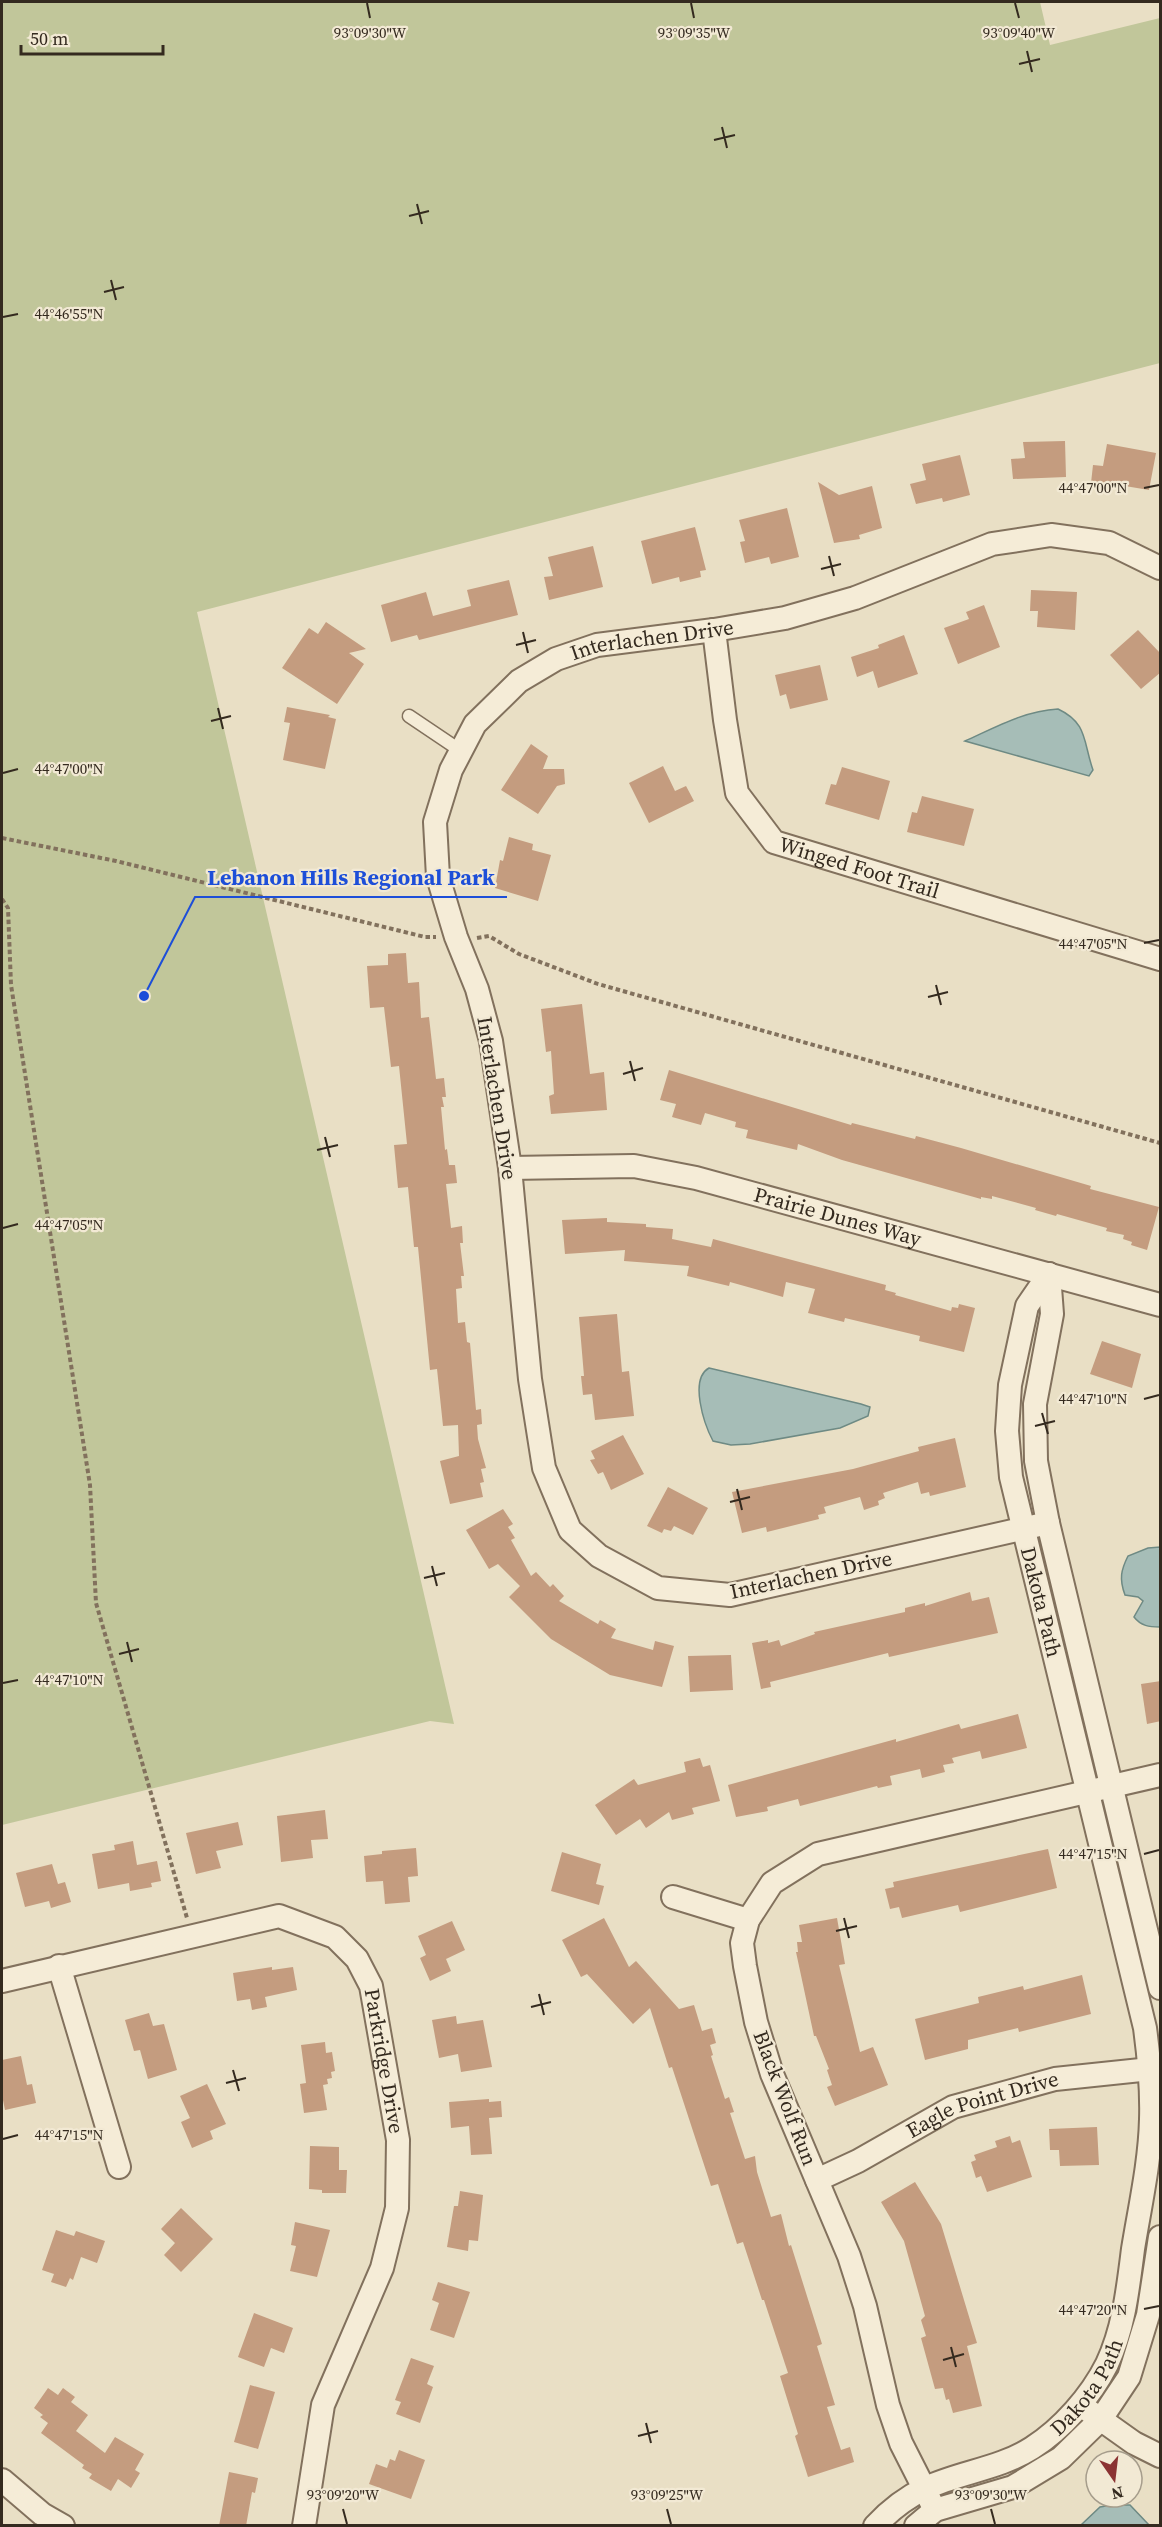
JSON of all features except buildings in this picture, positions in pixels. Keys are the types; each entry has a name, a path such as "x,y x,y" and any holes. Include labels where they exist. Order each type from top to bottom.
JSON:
{"street":[{"name":"Interlachen Drive","path":"1048,1523 730,1595 658,1588 599,1556 570,1530 544,1468 530,1379 510,1168 491,1041 477,988 456,937 438,877 435,822 451,770 475,724 519,681 556,659 597,645 785,618 855,598 992,544 1051,535 1109,543 1161,568"},
{"name":"Winged Foot Trail","path":"714,630 737,793 774,842 1161,959"},
{"name":"Prairie Dunes Way","path":"510,1168 634,1166 696,1178 1161,1305"},
{"name":"Dakota Path","path":"1049,1274 1052,1314 1035,1404 1036,1461 1048,1523 1161,1988"},
{"name":"Dakota Path","path":"875,2526 889,2511 924,2488 997,2465 1032,2448 1080,2405 1107,2365 1125,2308 1149,2139 1156,2069 1011,1477 1007,1431 1010,1385 1027,1306 1049,1274"},
{"name":"Black Wolf Run","path":"935,2510 901,2443 888,2405 865,2306 849,2256 772,2074 756,2022 742,1943 748,1920 772,1883 818,1854 1161,1775"},
{"path":"673,1897 748,1920"},
{"name":"Parkridge Drive","path":"2,1981 279,1916 335,1937 357,1959 371,1986 398,2140 397,2208 382,2268 323,2405 304,2526"},
{"path":"59,1966 119,2167"},
{"name":"Eagle Point Drive","path":"817,2180 858,2161 953,2107 1055,2079 1156,2069"},
{"name":"Dakota Path","path":"916,2526 935,2510 1013,2487 1061,2458 1101,2419 1129,2377 1148,2315 1161,2236"},
{"path":"1080,2405 1134,2443 1161,2456"},
{"path":"2,2480 42,2514 63,2526"}],"lane":[{"path":"409,716 461,751"}],"path":[{"path":"2,838 116,861 425,937 472,939 489,936 519,954 598,984 1161,1143"},
{"path":"2,899 8,908 11,985 90,1485 96,1603 193,1936"}],"green space":[{"path":"2,2 1040,2 1050,45 1160,18 1160,363 197,612 454,1724 430,1721 2,1825"}],"water":[{"path":"1058,709 1068,714 1080,727 1093,770 1089,776 965,741 1022,716"},
{"path":"709,1368 861,1404 870,1407 868,1416 840,1428 750,1444 731,1445 713,1441 706,1424 699,1391 703,1374"},
{"path":"1160,1547 1160,1627 1152,1627 1142,1624 1134,1617 1143,1601 1138,1597 1125,1595 1122,1575 1128,1556 1148,1548"},
{"path":"1098,2509 1134,2509 1149,2525 1081,2525"}],"place":[{"name":"Lebanon Hills Regional Park","path":"144,996"}]}
